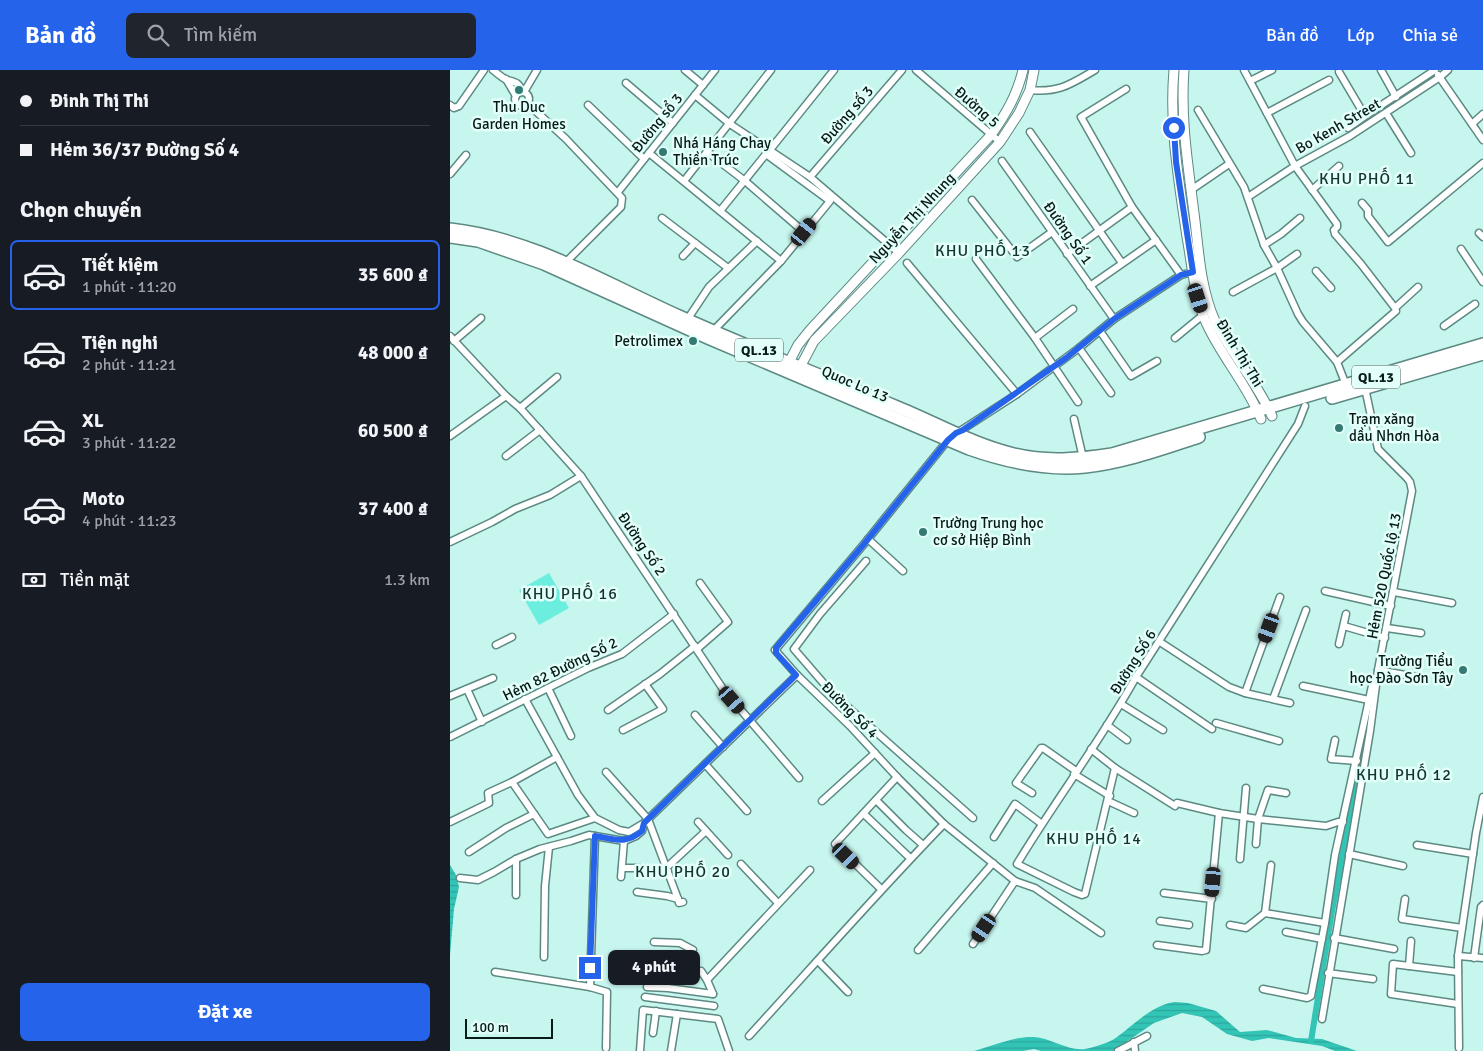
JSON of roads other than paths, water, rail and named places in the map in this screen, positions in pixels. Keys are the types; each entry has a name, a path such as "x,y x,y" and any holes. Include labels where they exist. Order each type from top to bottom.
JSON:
{"highway":[{"name":"Quoc Lo 13","path":"450,228 502,239 713,331 798,371 952,436 1014,454 1047,459 1083,458 1132,449 1265,414 1305,406 1483,354"},
{"name":"Quoc Lo 13","path":"450,237 478,241 562,266 696,332 787,366"},
{"name":"Quoc Lo 13","path":"952,436 969,449 1011,462 1059,468 1084,467 1135,457 1346,385 1483,344"}],"street":[{"path":"450,105 454,108 459,106 484,70"},
{"path":"493,70 506,79 520,93 529,97 527,103"},
{"path":"527,103 519,105 515,101 537,70"},
{"path":"685,70 703,85"},
{"name":"Đường sổ 3","path":"562,266 621,207 622,198 618,192 715,70"},
{"path":"684,181 771,70"},
{"path":"769,151 834,70"},
{"name":"Đường số 3","path":"810,177 902,70"},
{"name":"Đường 5","path":"916,70 1000,142"},
{"name":"Nguyễn Thị Nhung","path":"787,366 798,345 810,330 991,135 1004,118 1015,97 1023,70"},
{"name":"Nguyễn Thị Nhung","path":"798,371 814,341 899,253 1000,142 1020,113 1030,90 1034,70"},
{"path":"1030,90 1050,91 1060,89 1069,86 1095,70"},
{"name":"Đinh Thị Thi","path":"1174,70 1176,162 1198,298 1203,315 1217,344 1265,414"},
{"name":"Đinh Thị Thi","path":"1184,70 1184,133 1190,190 1202,272 1209,304 1223,335 1265,414"},
{"path":"1244,70 1295,166 1337,224 1334,230 1335,234 1396,309"},
{"path":"1250,81 1272,70"},
{"path":"1381,70 1396,97"},
{"path":"1348,128 1435,70 1483,140"},
{"name":"Bo Kenh Street","path":"1248,197 1295,166 1350,136 1448,70"},
{"path":"1339,72 1365,116"},
{"path":"1267,113 1329,80"},
{"path":"626,83 673,123"},
{"path":"1126,88 1081,117 1132,207 1181,275"},
{"path":"695,95 730,124 810,177 899,253"},
{"path":"527,103 566,139 618,192"},
{"path":"588,105 644,159"},
{"path":"1198,110 1248,197 1264,245 1303,322 1337,362 1346,385"},
{"path":"1386,113 1412,153"},
{"path":"1472,124 1483,114"},
{"path":"1030,132 1122,264"},
{"path":"707,152 745,181 804,232"},
{"path":"649,153 780,261"},
{"path":"713,331 780,261 830,201 766,154 720,211"},
{"path":"450,174 466,155"},
{"name":"Đường Số 1","path":"1002,161 1114,319"},
{"path":"1362,203 1368,210 1368,216 1388,242 1483,163"},
{"path":"1190,190 1229,164"},
{"path":"1312,190 1339,166"},
{"path":"972,200 1017,257 1052,232"},
{"path":"1067,254 1132,207"},
{"path":"662,218 728,268"},
{"path":"1264,245 1300,218"},
{"path":"1090,286 1156,240"},
{"path":"687,320 709,287 756,241"},
{"path":"683,256 695,243"},
{"path":"1460,249 1483,282"},
{"path":"1233,292 1277,268 1297,254"},
{"path":"976,259 1035,338 1078,402"},
{"path":"907,263 1017,394"},
{"path":"1316,271 1330,288"},
{"path":"952,436 1017,394 1079,348 1114,319 1181,275 1193,272"},
{"path":"1337,362 1418,287"},
{"path":"1444,326 1475,304"},
{"path":"1035,338 1073,309"},
{"path":"1175,338 1203,315"},
{"path":"452,339 481,318"},
{"path":"1100,331 1131,376 1157,361"},
{"name":"Đường Số 2","path":"452,339 506,396 520,408 581,476 723,689 798,778"},
{"path":"1079,348 1111,393"},
{"path":"520,408 557,377"},
{"name":"Hẻm 520 Quốc lộ 13","path":"1322,1019 1328,972 1378,670 1412,487 1407,478 1378,449 1365,388"},
{"path":"450,436 506,396"},
{"name":"Đường Số 6","path":"1109,798 1085,894 1082,895 1074,892 1017,864 1121,704 1136,677 1298,424 1305,406"},
{"path":"1074,419 1083,458"},
{"path":"506,456 540,430"},
{"name":"Đường Số 4","path":"952,436 775,650 796,675 850,726 944,824 1015,881 1035,888 1101,933"},
{"path":"450,542 515,509 550,495 581,476"},
{"path":"868,539 902,571"},
{"path":"866,561 820,614 794,648 832,693 973,818"},
{"path":"608,710 696,648 728,622 700,583"},
{"path":"1325,591 1391,606"},
{"path":"1394,592 1452,603"},
{"path":"1245,693 1280,597"},
{"path":"812,605 820,614"},
{"path":"1273,699 1306,610"},
{"name":"Hẻm 82 Đường Số 2","path":"450,737 548,688 622,654 674,614"},
{"path":"1339,644 1346,614"},
{"path":"1344,626 1385,638"},
{"path":"1387,628 1422,633"},
{"path":"496,645 512,637"},
{"path":"1160,642 1229,687 1245,693 1290,703"},
{"path":"1378,670 1421,678"},
{"path":"526,699 578,795 595,818 619,830 629,832 646,821 796,675"},
{"path":"1136,677 1214,726 1279,741"},
{"path":"450,696 493,678"},
{"path":"1263,990 1310,998 1325,923 1335,854 1372,686 1377,678"},
{"path":"623,730 663,709 645,684"},
{"path":"1303,686 1369,700"},
{"path":"548,688 571,736"},
{"path":"467,689 482,722"},
{"path":"1121,704 1163,730"},
{"path":"695,715 723,747"},
{"path":"1107,725 1127,740"},
{"path":"1335,740 1331,759 1357,761"},
{"path":"1032,793 1016,783 1041,748 1043,748 1109,798 1134,813"},
{"path":"1091,749 1115,768 1176,804 1258,819 1326,826 1343,822"},
{"path":"822,801 875,753"},
{"path":"450,822 487,805 490,802 488,793 557,757"},
{"path":"705,764 747,811"},
{"path":"1109,798 1115,768"},
{"path":"606,772 646,821 680,901 667,896 636,892"},
{"path":"881,889 835,844 897,777"},
{"path":"512,782 548,834 595,818"},
{"path":"1240,859 1246,788"},
{"path":"1256,844 1258,819 1268,790 1286,793"},
{"path":"1459,1048 1458,956 1483,797"},
{"path":"876,800 923,845"},
{"path":"994,837 1015,804 1042,824"},
{"path":"1158,945 1205,951 1212,899 1219,813"},
{"path":"469,852 506,828 534,814"},
{"path":"864,814 910,858"},
{"path":"460,878 478,880 516,859 540,849 590,835 624,841 642,831 646,821"},
{"path":"698,822 728,855"},
{"path":"749,1036 881,889 944,824"},
{"path":"622,868 667,869 706,830"},
{"path":"590,987 595,836"},
{"path":"621,877 624,841"},
{"path":"1417,845 1473,854"},
{"path":"544,957 545,886 548,848"},
{"path":"1349,854 1403,866"},
{"path":"516,859 516,894"},
{"path":"918,950 992,863"},
{"path":"741,864 778,903"},
{"path":"1230,925 1246,928 1265,913 1271,866"},
{"path":"707,980 810,870"},
{"path":"973,944 1015,881"},
{"path":"1164,893 1212,899"},
{"path":"1405,899 1402,919 1462,928"},
{"path":"1474,958 1481,907 1483,905"},
{"path":"1265,913 1325,923"},
{"path":"1160,921 1189,925"},
{"path":"1286,932 1322,939"},
{"path":"1334,938 1394,949"},
{"path":"1409,966 1411,941"},
{"path":"654,942 680,943 693,950"},
{"path":"1458,956 1483,958"},
{"path":"818,961 848,992"},
{"path":"1458,972 1393,964 1391,994 1458,1004"},
{"path":"647,987 713,994 701,971"},
{"path":"495,972 590,987 607,992 606,1048"},
{"path":"1328,972 1373,979"},
{"path":"645,997 714,1006"},
{"path":"640,1051 642,1011 656,1011 718,1019 729,1051"},
{"path":"653,1033 656,1011"},
{"path":"671,1051 677,1014"},
{"path":"1118,1051 1147,1036"},
{"path":"1134,1042 1136,1051"}],"waterway":[{"path":"1311,1041 1331,917 1369,712"}],"place":[{"name":"Thu Duc Garden Homes","path":"519,90"},
{"name":"Nhá Háng Chay Thiền Trúc","path":"663,152"},
{"name":"Petrolimex","path":"693,341"},
{"name":"Trạm xăng dầu Nhơn Hòa","path":"1339,428"},
{"name":"Trường Trung học cơ sở Hiệp Bình","path":"923,532"},
{"name":"Trường Tiểu học Đào Sơn Tây","path":"1463,670"}],"district":[{"name":"KHU PHỐ 11","path":"1367,178"},
{"name":"KHU PHỐ 13","path":"983,250"},
{"name":"KHU PHỐ 16","path":"570,593"},
{"name":"KHU PHỐ 12","path":"1404,774"},
{"name":"KHU PHỐ 14","path":"1094,838"},
{"name":"KHU PHỐ 20","path":"683,871"}]}
